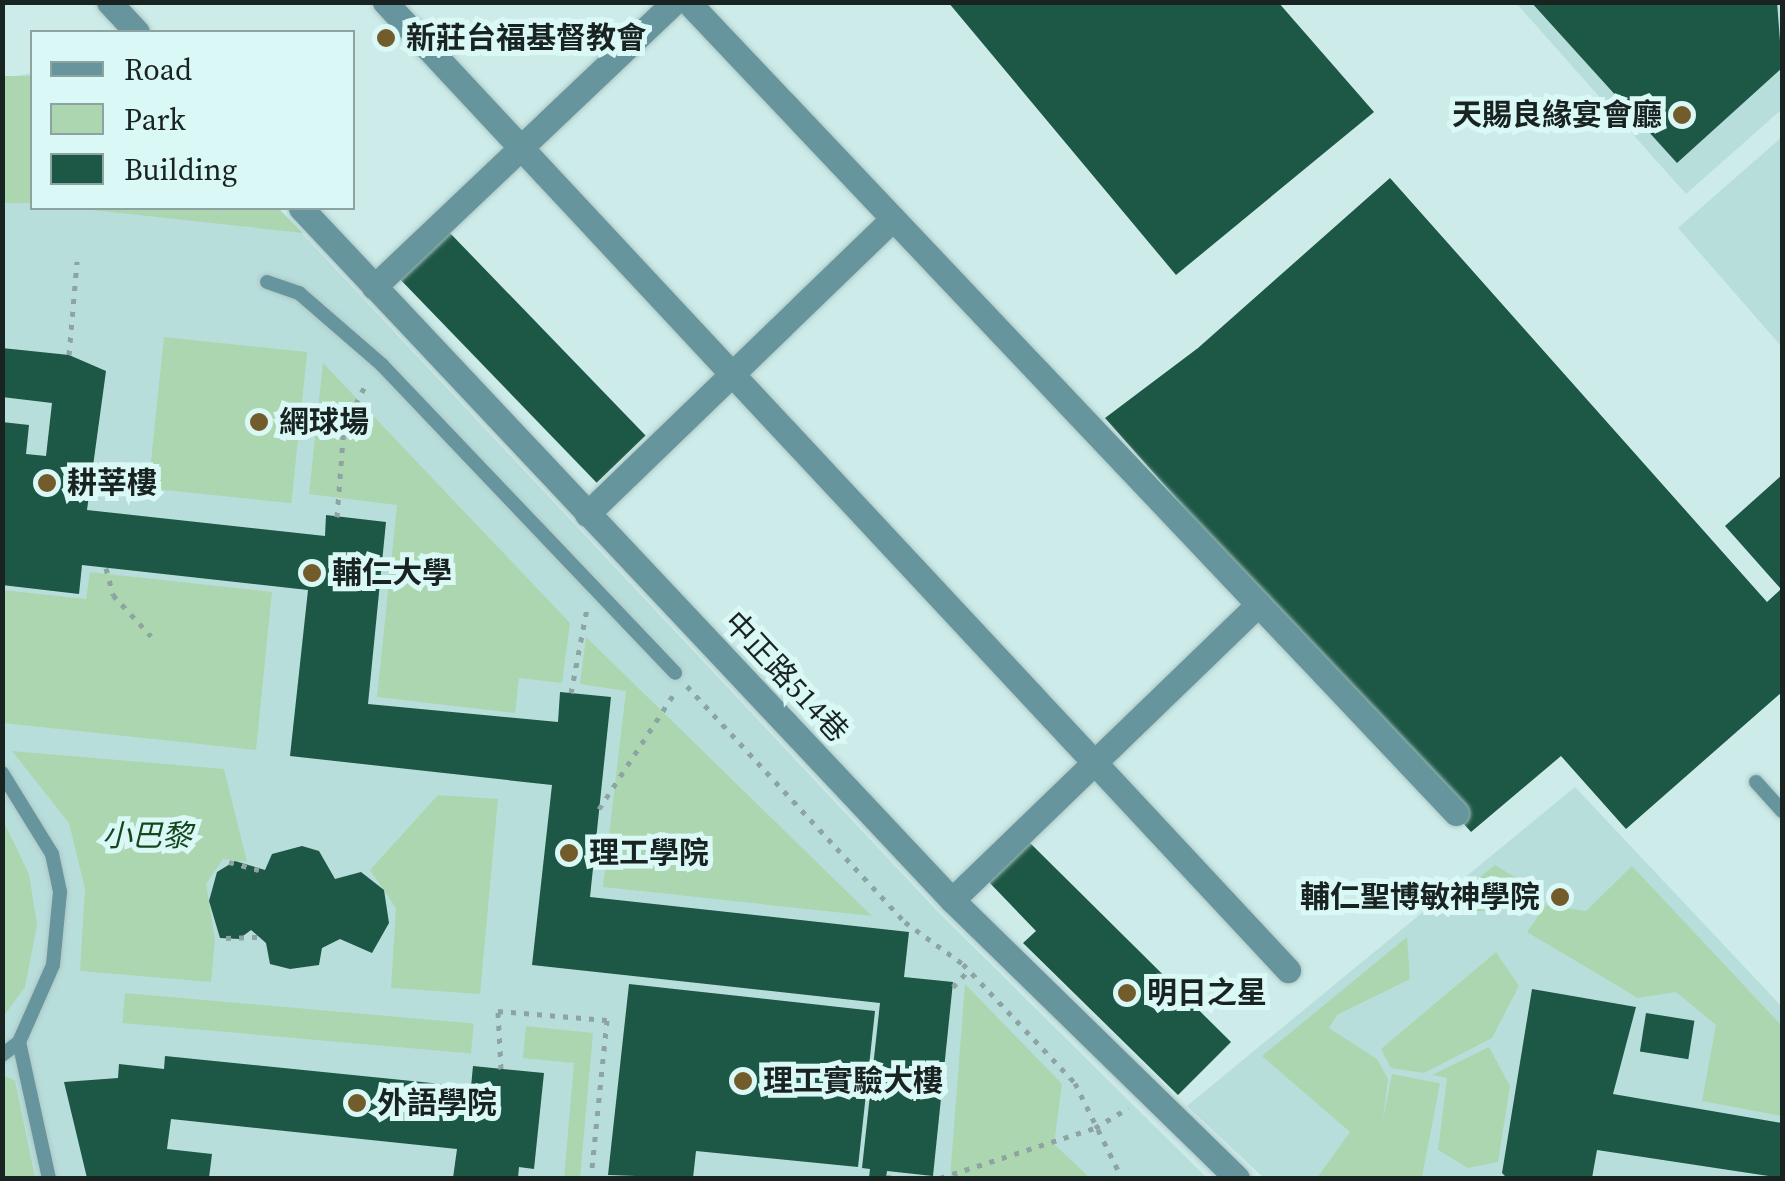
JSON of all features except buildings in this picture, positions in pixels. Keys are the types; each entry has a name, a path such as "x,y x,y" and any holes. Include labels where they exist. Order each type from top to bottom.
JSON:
{"street":[{"path":"109,2 135,30"},
{"path":"385,2 1288,970"},
{"path":"374,286 674,2"},
{"path":"688,2 1456,813"},
{"name":"中正路514巷","path":"302,210 952,900 1237,1178"},
{"path":"587,514 893,220"},
{"path":"952,900 1258,604"}],"lane":[{"path":"267,282 299,292 382,365 675,673"},
{"path":"2,773 52,854 60,892 54,964 19,1042 2,1055"},
{"path":"1756,782 1782,810"},
{"path":"19,1042 48,1178"}],"path":[{"path":"69,356 77,261"},
{"path":"337,517 344,427 356,393 382,365"},
{"path":"106,568 113,595 151,636"},
{"path":"570,693 580,623 595,590"},
{"path":"599,809 682,680 905,922 968,970 1075,1083 1122,1178"},
{"path":"229,862 259,870"},
{"path":"226,938 259,936"},
{"path":"953,987 968,970"},
{"path":"501,1069 498,1011 607,1020 591,1178"},
{"path":"940,1178 1096,1128 1132,1106"},
{"path":"886,1177 900,1178"}],"shaded area":[{"name":"天賜良緣宴會廳","path":"1516,3 1782,3 1782,109 1686,194"},
{"name":"輔仁大學","path":"30,73 30,210 280,210 939,913 1207,1178 3,1178 2,79"},
{"path":"1782,137 1782,347 1678,228"},
{"name":"輔仁聖博敏神學院","path":"1575,787 1782,1007 1782,1178 1264,1178 1187,1106"}],"green space":[{"path":"2,76 30,76 30,203 2,203"},
{"path":"92,210 280,210 303,233"},
{"path":"164,337 307,352 291,503 148,488"},
{"path":"323,363 570,623 562,683 519,678 515,713 377,697 397,505 309,494"},
{"path":"90,572 272,592 256,750 3,723 3,590 86,599"},
{"path":"586,637 872,916 603,887 626,691 580,684"},
{"name":"小巴黎","path":"12,751 224,769 247,862 223,859 206,884 215,939 211,982 80,971 85,889 69,823"},
{"path":"438,795 498,799 480,994 391,988 396,908 370,870"},
{"path":"2,818 29,874 37,925 25,987 3,1017"},
{"path":"1495,865 1529,886 1506,909 1452,913 1447,903"},
{"path":"1632,866 1782,1026 1782,1116 1702,1101 1716,1025 1676,992 1638,998 1527,932 1546,905 1586,911"},
{"path":"1407,937 1410,979 1337,1015 1329,1028 1377,1059 1388,1079 1376,1178 1317,1178 1350,1132 1262,1056"},
{"path":"1496,952 1519,986 1492,1038 1424,1073 1391,1068 1381,1049"},
{"path":"965,984 1062,1084 1054,1144 1090,1178 950,1178"},
{"path":"125,993 474,1024 471,1053 122,1023"},
{"path":"526,1026 593,1033 580,1178 564,1178 574,1063 523,1058"},
{"path":"1489,1047 1510,1086 1498,1162 1468,1168 1438,1150 1447,1078 1432,1075"},
{"path":"1392,1074 1440,1083 1422,1178 1372,1176"},
{"path":"5,1076 15,1081 35,1178 3,1178"}],"place":[{"name":"新莊台福基督教會","path":"386,38"},
{"name":"天賜良緣宴會廳","path":"1682,115"},
{"name":"網球場","path":"259,422"},
{"name":"耕莘樓","path":"47,483"},
{"name":"輔仁大學","path":"312,573"},
{"name":"理工學院","path":"569,853"},
{"name":"輔仁聖博敏神學院","path":"1560,897"},
{"name":"明日之星","path":"1127,993"},
{"name":"理工實驗大樓","path":"743,1081"},
{"name":"外語學院","path":"357,1103"}]}
